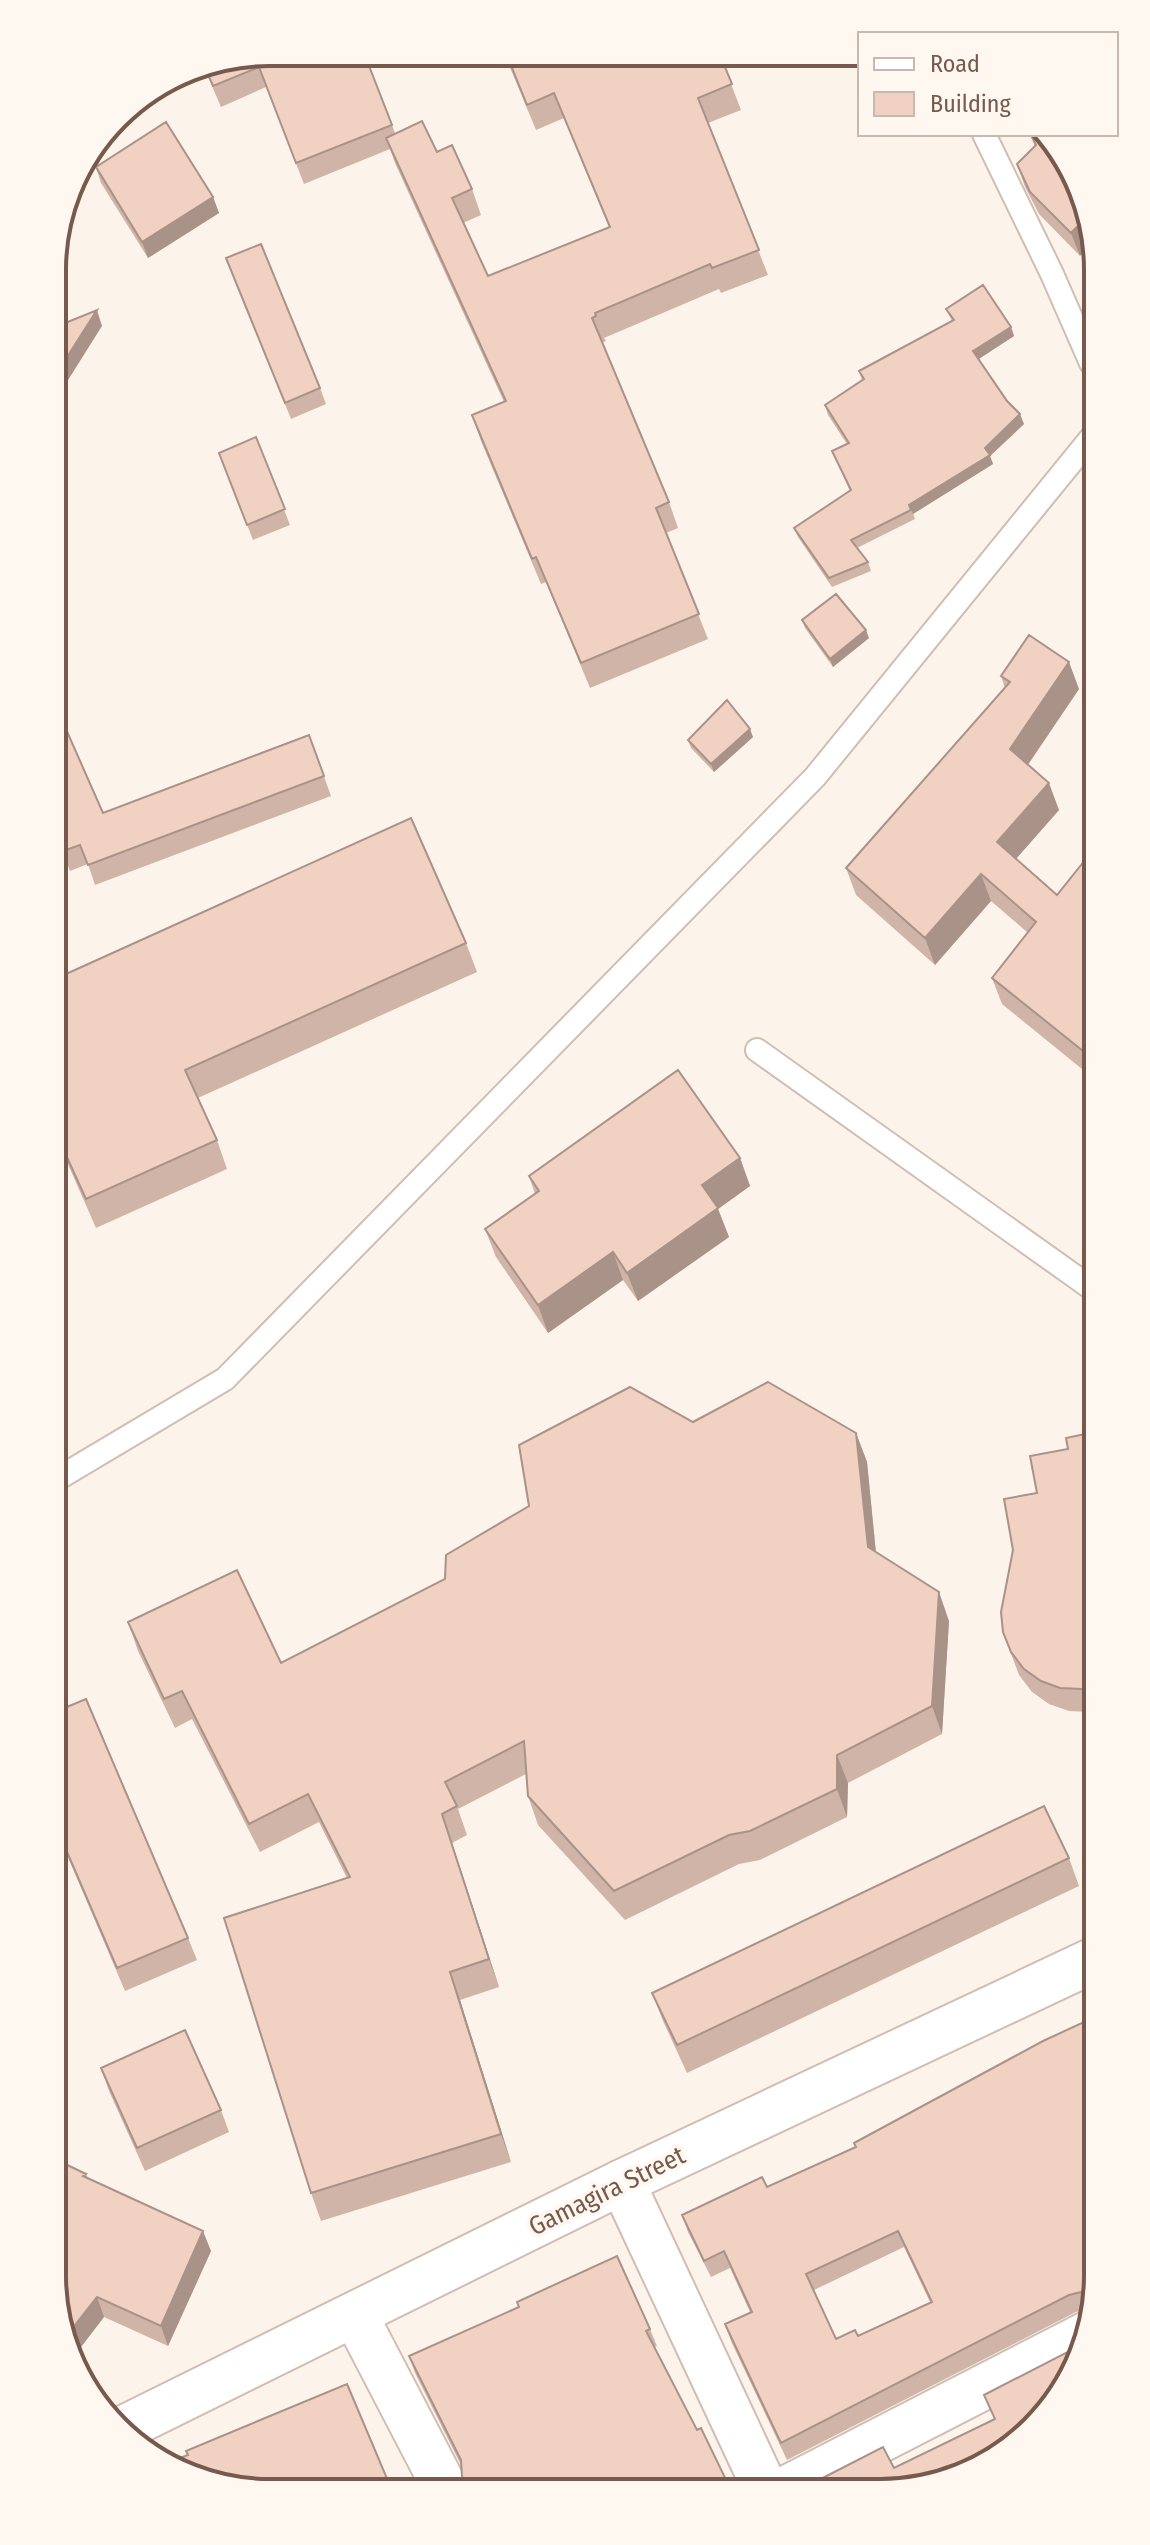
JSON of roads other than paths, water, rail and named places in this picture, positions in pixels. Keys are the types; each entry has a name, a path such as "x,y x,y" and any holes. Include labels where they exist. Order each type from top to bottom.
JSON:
{"street":[{"name":"Gamagira Street","path":"131,2424 622,2182 1084,1965"},
{"path":"622,2182 761,2479"},
{"path":"355,2315 440,2479"},
{"path":"805,2479 1073,2341"}],"lane":[{"path":"985,136 1084,347"},
{"path":"66,1474 225,1379 815,777 1084,447"},
{"path":"757,1050 1084,1283"}]}
